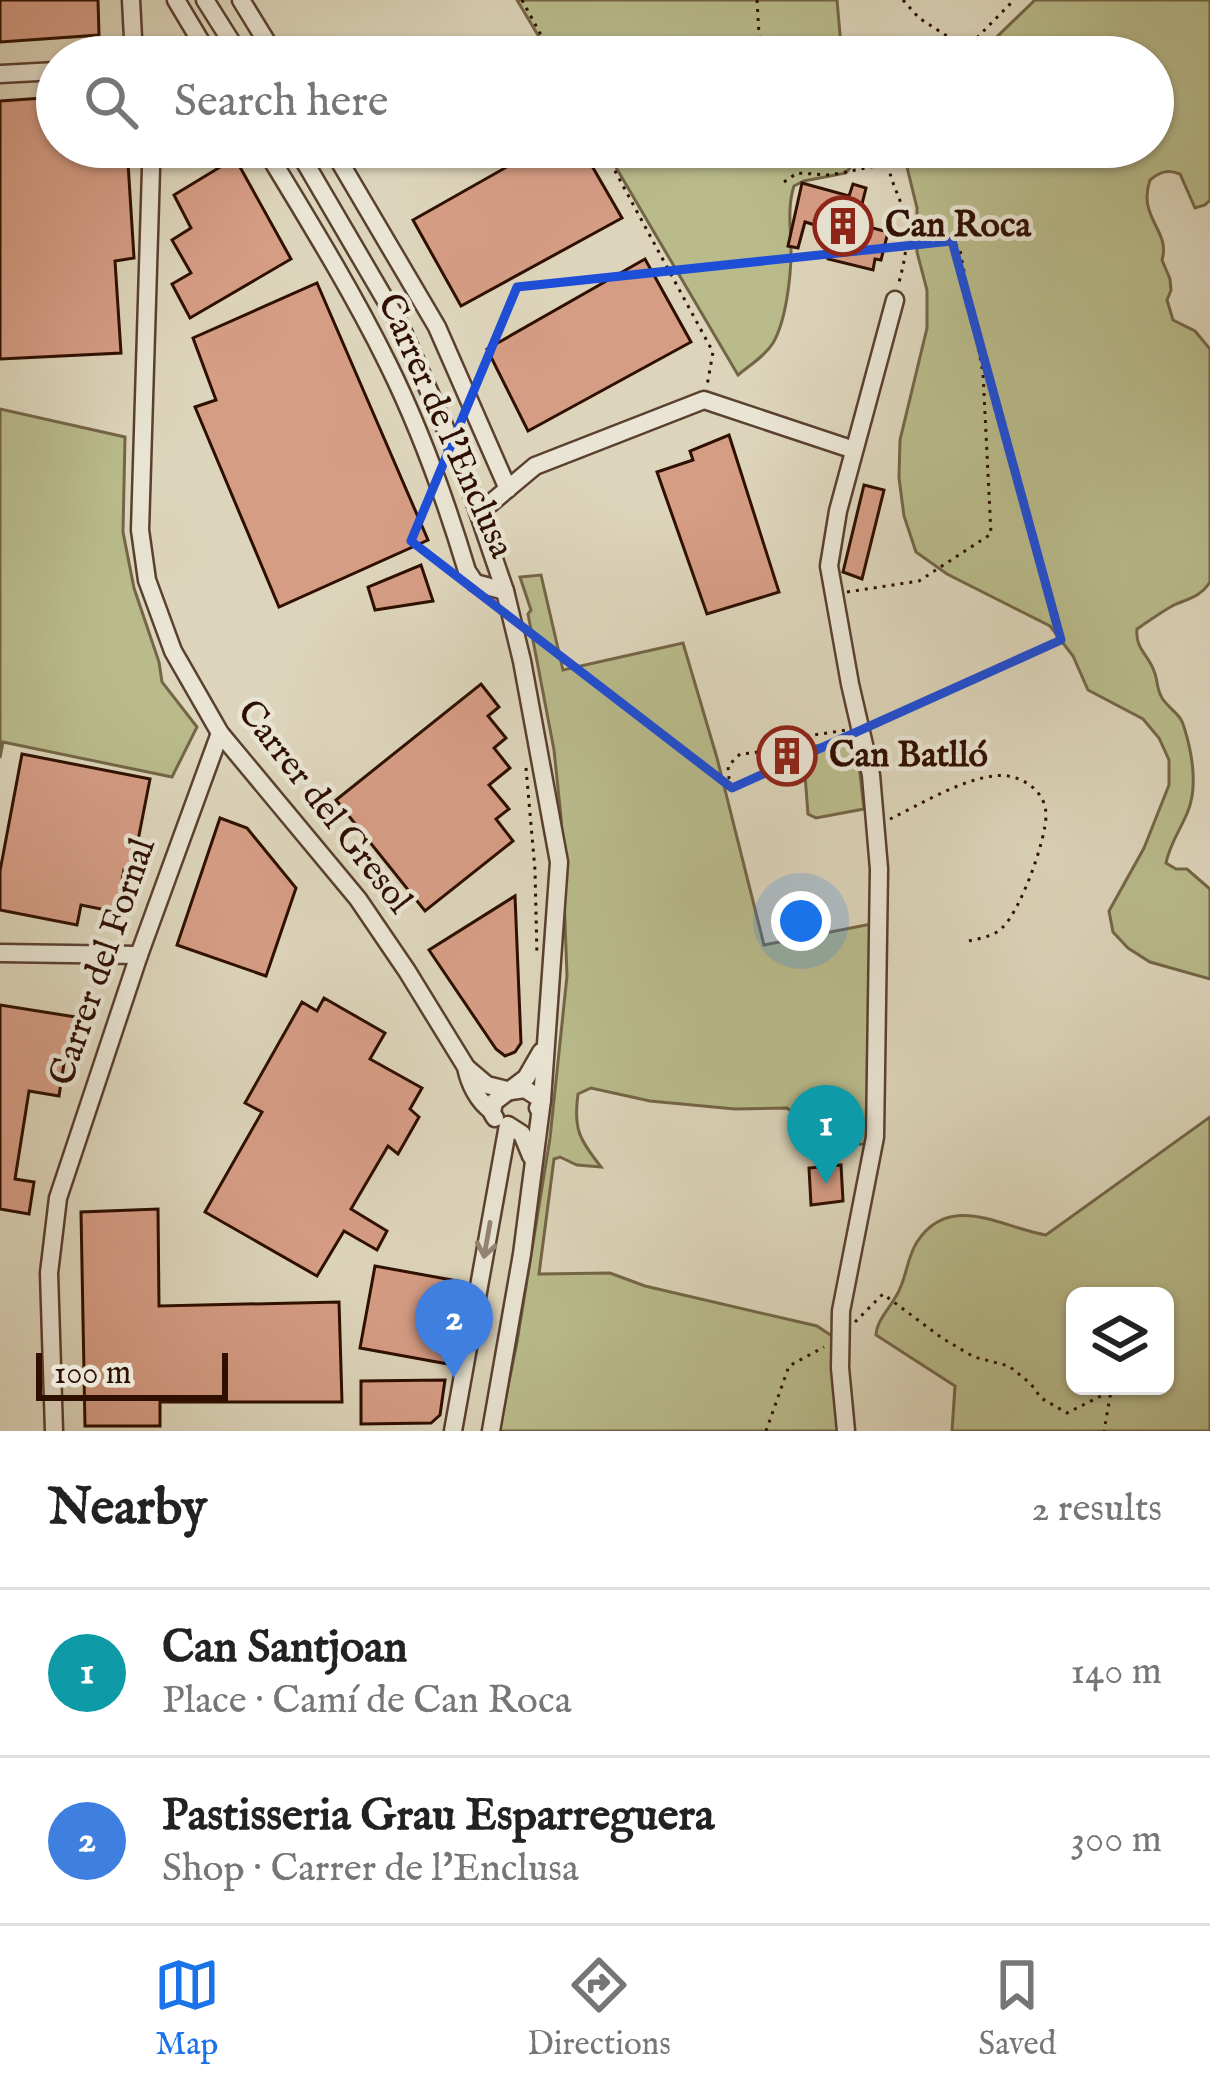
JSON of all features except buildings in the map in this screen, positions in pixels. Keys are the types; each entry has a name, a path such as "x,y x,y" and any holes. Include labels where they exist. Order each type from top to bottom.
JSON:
{"street":[{"path":"131,0 133,36"},
{"path":"176,0 197,36"},
{"path":"205,0 228,36"},
{"path":"241,0 263,36"},
{"path":"0,74 36,72"},
{"name":"Carrer del Gresol","path":"150,168 140,530 147,580 173,651 220,733 358,899 466,1067 485,1107 492,1111"},
{"name":"Carrer de l'Enclusa","path":"277,168 390,368 426,450 467,572 475,583 505,591"},
{"path":"308,168 400,325 464,471 505,591 559,862 542,1100 522,1254 491,1431"},
{"path":"343,168 436,327 508,489"},
{"path":"846,1431 840,1338 843,1292 875,1137 879,892 871,775 829,566 854,450 895,300"},
{"path":"479,513 536,466 704,400 854,450"},
{"name":"Carrer del Fornal","path":"55,1431 49,1273 58,1198 220,733"},
{"path":"0,952 139,956"},
{"path":"533,1162 523,1134 496,1119 492,1111 496,1100 526,1078 547,1040"},
{"path":"466,1067 487,1085 525,1089 542,1100"},
{"path":"508,1124 530,1116 542,1100"},
{"path":"453,1431 508,1124"}],"path":[{"path":"522,0 542,36"},
{"path":"757,0 759,36"},
{"path":"903,0 919,18 947,36"},
{"path":"977,36 1014,0"},
{"path":"613,168 713,352 704,400"},
{"path":"793,168 793,174"},
{"path":"784,182 793,174 830,175 861,168"},
{"path":"888,168 906,221 907,247 895,300"},
{"path":"834,594 919,581 991,534 983,373 960,250 950,237 906,221"},
{"path":"735,786 728,766 740,754 807,736 861,729"},
{"path":"526,769 535,870 536,966"},
{"path":"876,820 885,821 995,775 1016,777 1042,798 1047,810 1043,834 1022,897 1003,928 969,941"},
{"path":"766,1431 789,1366 840,1338 883,1294 974,1357 1009,1366 1041,1398 1067,1413 1112,1391 1104,1431"}],"highlighted area":[{"path":"952,241 1061,640 732,788 411,541 517,287"}],"green space":[{"path":"517,0 837,0 840,36 538,36"},
{"path":"1035,0 1210,0 1210,200 1195,208 1180,174 1171,172 1150,180 1147,193 1170,279 1167,300 1173,320 1195,331 1210,349 1210,582 1137,629 1137,636 1162,698 1182,722 1189,747 1191,801 1166,863 1187,869 1210,889 1210,979 1150,962 1113,932 1109,911 1144,848 1169,785 1169,760 1159,738 1143,719 1088,690 1073,656 1050,626 947,574 916,552 904,516 900,440 927,328 927,290 917,252 917,208 907,168 1174,168 1174,36 998,36"},
{"path":"616,168 850,168 794,186 790,273 778,334 770,348 738,375"},
{"path":"0,409 125,437 123,532 134,588 162,682 197,727 172,777 3,742 0,758"},
{"path":"541,575 563,670 683,643 764,945 876,923 868,1144 802,1145 795,1114 787,1108 735,1109 650,1101 591,1088 578,1094 578,1126 601,1167 554,1159 539,1274 610,1273 645,1286 817,1326 835,1338 843,1431 499,1431 550,1138 567,976 554,750 528,614 531,610 520,577"},
{"path":"856,737 864,809 816,818 808,814 803,749"},
{"path":"1210,1117 1210,1431 952,1431 955,1386 876,1335 914,1247 930,1227 961,1216 1046,1235"}],"place":[{"name":"Can Roca","path":"843,226"},
{"name":"Can Batlló","path":"787,756"},
{"name":"Can Santjoan","path":"826,1184"},
{"name":"Pastisseria Grau Esparreguera","path":"454,1378"}]}
